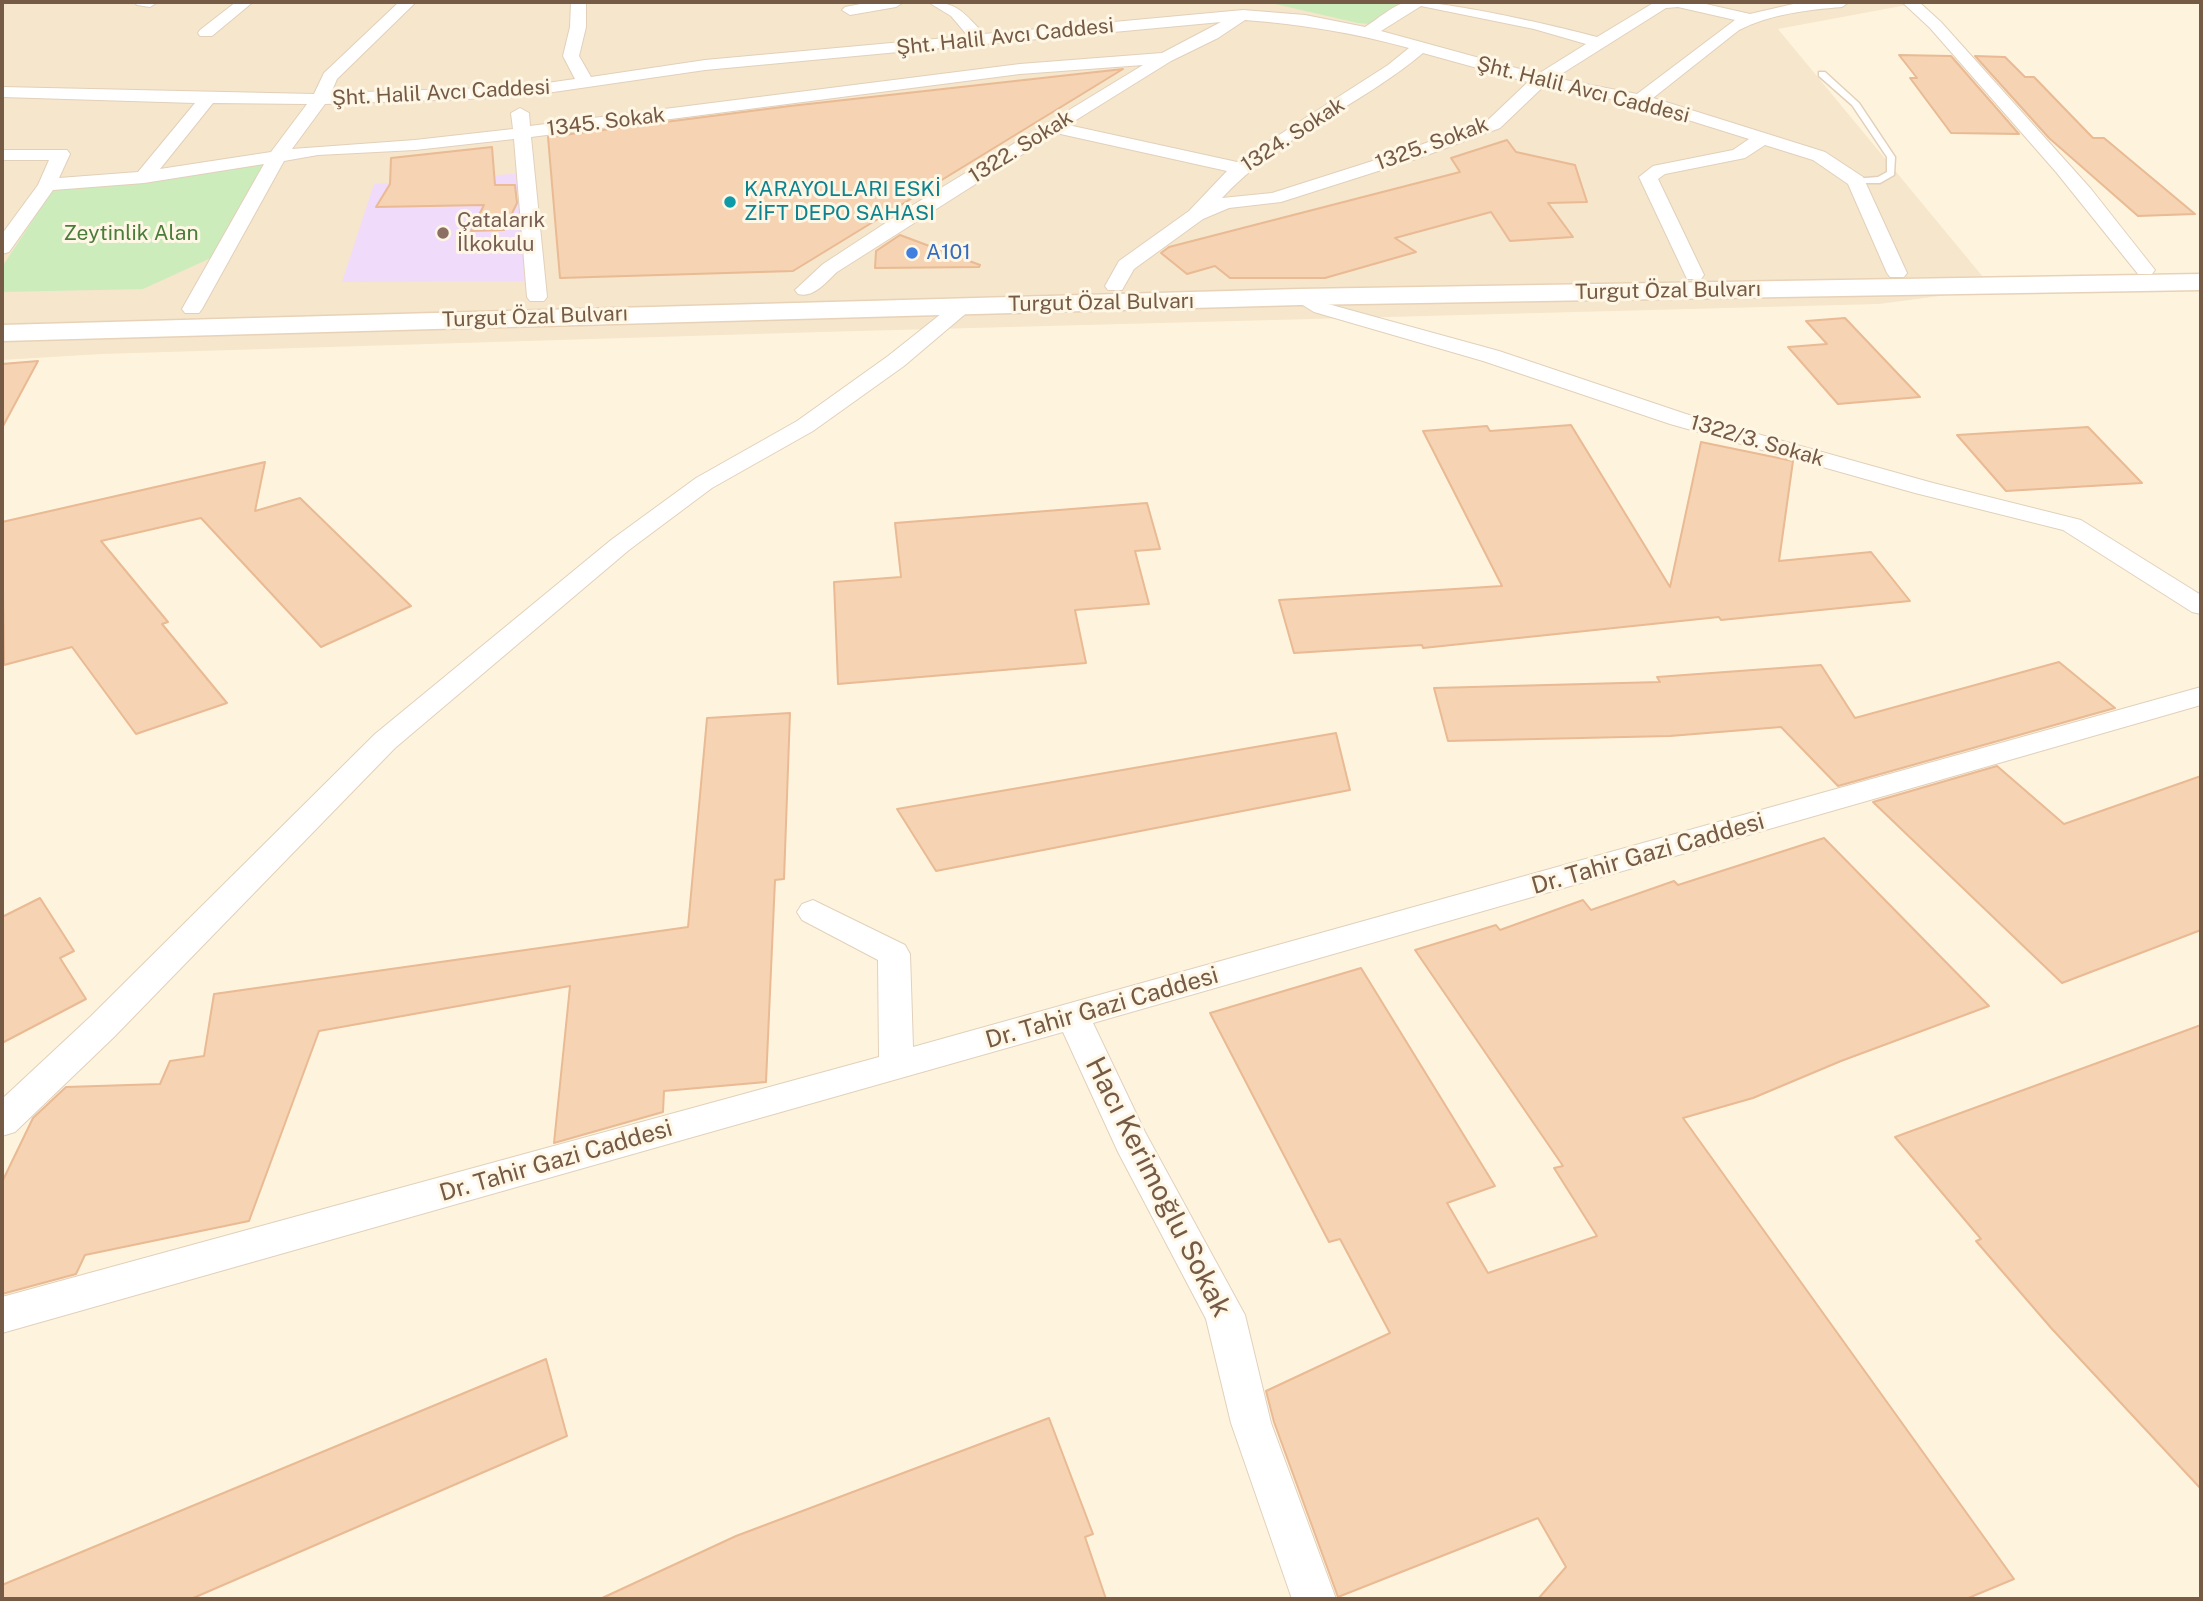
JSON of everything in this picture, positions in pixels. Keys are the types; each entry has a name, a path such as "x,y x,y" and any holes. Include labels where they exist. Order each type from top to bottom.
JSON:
{"main road":[{"name":"Turgut Özal Bulvarı","path":"2,316 805,290 2201,269"},
{"name":"Turgut Özal Bulvarı","path":"2,333 1300,297 2201,282"}],"street":[{"path":"142,2 150,2"},
{"path":"206,33 245,2"},
{"path":"192,309 276,159 320,99 330,77 408,2"},
{"path":"578,2 578,27 571,56 586,83"},
{"path":"850,10 896,2"},
{"path":"935,2 961,18 980,40"},
{"path":"1368,32 1420,2 1537,25 1600,43"},
{"path":"1667,2 1749,18"},
{"name":"1325. Sokak","path":"1196,215 1226,203 1274,198 1494,124 1540,80 1667,2"},
{"path":"1640,100 1749,18 1771,12 1842,2"},
{"path":"1909,2 1922,10 1948,43 2065,170 2145,270"},
{"path":"1155,3 1161,21"},
{"name":"Şht. Halil Avcı Caddesi","path":"2,92 320,99 519,92 705,65 980,40 1161,21 1249,8 1368,32 1540,80 1640,100 1763,138"},
{"name":"1322. Sokak","path":"805,290 841,261 1165,58 1212,35 1249,8"},
{"name":"1324. Sokak","path":"1115,286 1126,265 1196,215 1240,168 1384,76 1419,48"},
{"name":"1345. Sokak","path":"47,185 144,177 276,159 318,150 415,145 520,133 981,73 1165,58"},
{"path":"519,92 520,133 537,297"},
{"path":"144,177 209,97"},
{"path":"1053,127 1240,168"},
{"path":"1763,138 1819,156 1856,181 1897,273"},
{"name":"Şht. Halil Avcı Caddesi","path":"1693,275 1648,177 1659,170 1739,154 1763,138"},
{"path":"2,155 61,154 47,185 2,248"},
{"name":"1322/3. Sokak","path":"1300,297 1321,308 1491,356 1678,419 1924,488 2072,525 2201,606"},
{"path":"2,1121 102,1027 385,741 620,545 704,483 804,426 896,360 963,306"},
{"name":"Dr. Tahir Gazi Caddesi","path":"2,1315 896,1066 2201,696"},
{"path":"813,912 894,954 896,1066"},
{"name":"Hacı Kerimoğlu Sokak","path":"1073,1016 1131,1141 1225,1315 1251,1423 1314,1599"}],"lane":[{"path":"1822,74 1855,103 1891,157 1891,173 1880,180 1856,181"}],"shaded area":[{"path":"2,2 1923,2 1778,29 1993,289 1879,304 822,332 102,354 2,360"},
{"name":"Çatalarık İlkokulu","path":"526,173 528,281 342,282 374,184"}],"green space":[{"path":"1401,2 1370,24 1275,4"},
{"name":"Zeytinlik Alan","path":"264,164 213,257 143,289 2,292 2,267 54,188"}],"building":[{"path":"1899,55 1951,56 2019,134 1951,133 1910,78 1917,78"},
{"path":"1975,56 2005,57 2025,77 2034,77 2093,138 2104,138 2195,214 2138,216 2049,138"},
{"name":"KARAYOLLARI ESKİ ZİFT DEPO SAHASI","path":"1123,69 793,271 560,278 548,137 790,106"},
{"path":"1507,140 1516,152 1575,165 1587,202 1548,203 1573,237 1510,241 1491,212 1395,238 1416,252 1325,278 1230,278 1215,266 1187,274 1161,253 1169,247 1460,172 1451,158"},
{"path":"492,147 495,185 515,185 517,203 504,230 471,231 484,205 376,207 390,184 391,158"},
{"name":"A101","path":"900,235 980,265 875,268 876,251"},
{"path":"1845,318 1920,397 1838,404 1788,347 1827,344 1806,321"},
{"path":"38,361 2,428 2,364"},
{"path":"1571,425 1670,587 1701,442 1793,461 1779,561 1871,552 1910,601 1721,620 1719,617 1423,648 1422,645 1294,653 1279,600 1502,586 1423,431 1487,426 1490,431"},
{"path":"2088,427 2142,483 2006,491 1957,435"},
{"path":"265,462 255,511 300,498 411,606 321,647 201,518 101,541 168,622 162,624 227,703 136,734 72,647 4,665 2,522"},
{"path":"1147,503 1160,549 1135,551 1149,604 1075,610 1086,663 838,684 834,582 901,577 895,523"},
{"path":"2059,662 2115,708 1838,786 1781,727 1670,736 1448,741 1434,688 1660,682 1657,677 1821,665 1855,718"},
{"path":"790,713 784,879 775,880 766,1082 664,1091 663,1112 554,1143 570,986 319,1031 249,1221 85,1255 76,1274 2,1294 2,1182 33,1118 66,1087 160,1084 170,1061 204,1056 214,994 688,927 707,718"},
{"path":"1336,733 1350,790 936,871 897,809"},
{"path":"1997,766 2064,824 2201,776 2201,930 2062,983 1873,802"},
{"path":"1824,838 1989,1006 1841,1061 1753,1098 1683,1118 2014,1579 1966,1599 1538,1599 1566,1567 1538,1518 1338,1597 1274,1422 1266,1391 1390,1333 1340,1239 1329,1242 1210,1013 1361,968 1495,1186 1447,1203 1488,1273 1597,1236 1554,1168 1563,1166 1415,950 1496,925 1500,930 1583,900 1591,910 1674,881 1678,885"},
{"path":"40,898 74,951 60,958 86,999 2,1043 2,917"},
{"path":"2201,1025 2201,1489 2052,1329 1976,1241 1981,1239 1895,1137"},
{"path":"546,1359 567,1436 191,1599 2,1599 2,1585"},
{"path":"1049,1418 1093,1534 1085,1537 1106,1599 600,1599 736,1536"}],"place":[{"name":"KARAYOLLARI ESKİ ZİFT DEPO SAHASI","path":"730,202"},
{"name":"Çatalarık İlkokulu","path":"443,233"},
{"name":"A101","path":"912,253"}]}
